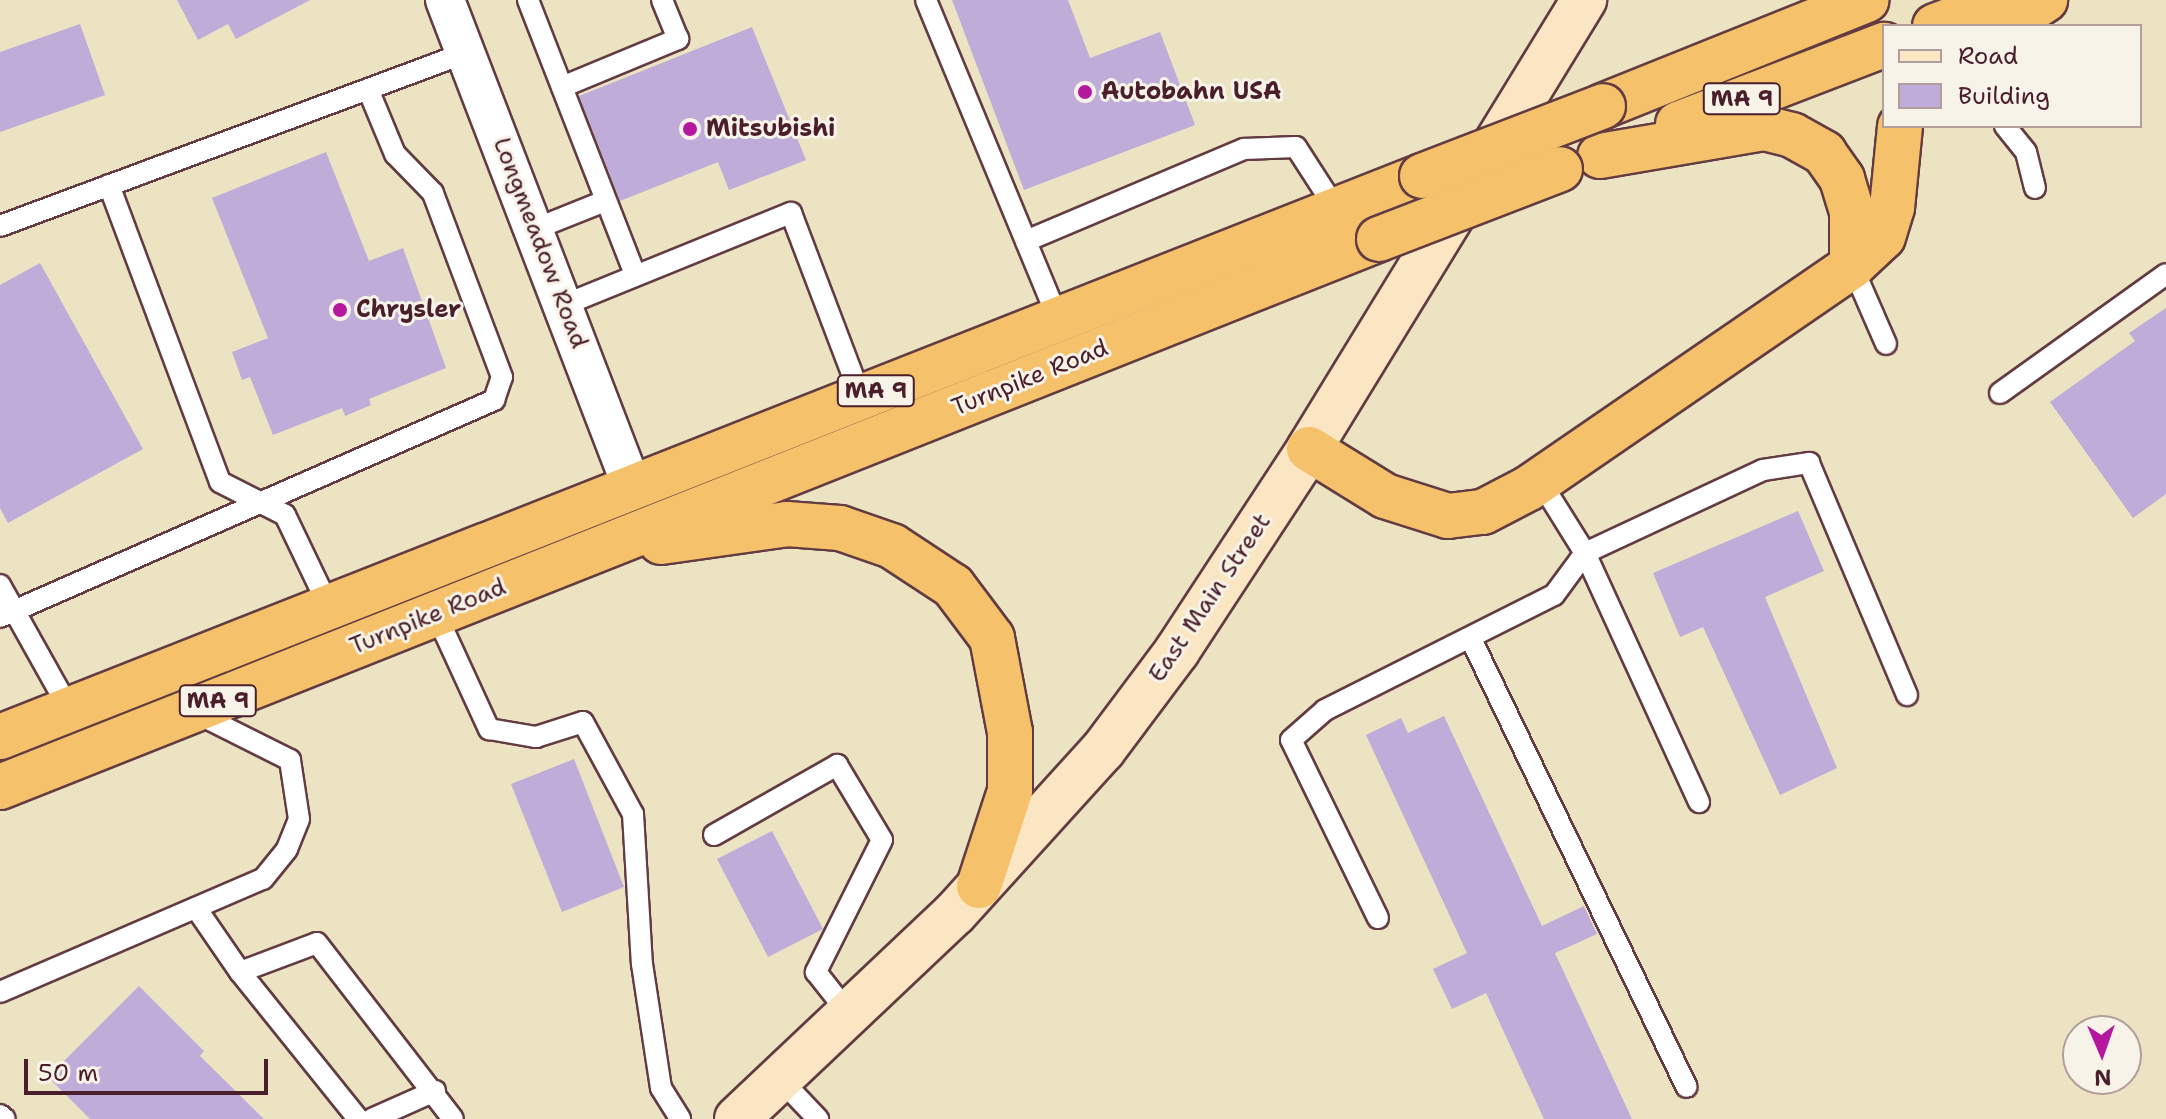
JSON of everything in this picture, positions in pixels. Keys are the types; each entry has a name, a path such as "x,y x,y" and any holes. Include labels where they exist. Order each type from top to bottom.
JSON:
{"highway":[{"name":"Turnpike Road","path":"0,737 1867,0"},
{"path":"1940,24 2004,0"},
{"path":"2008,24 2045,0"},
{"name":"Turnpike Road","path":"0,787 1379,239 1882,46"},
{"path":"1600,156 1764,128 1792,135 1824,153 1842,179 1852,211 1852,266"},
{"path":"1309,449 1385,496 1448,516 1483,512 1540,481 1852,266 1883,237 1892,208 1900,128"},
{"path":"587,553 787,524 827,527 892,546 953,586 992,638 1009,718 1010,791 979,886"}],"main road":[{"name":"East Main Street","path":"737,1119 781,1080 979,886 1103,750 1177,651 1309,449 1584,0"}],"street":[{"name":"Longmeadow Road","path":"445,0 632,487"}],"lane":[{"path":"528,0 635,274"},
{"path":"562,87 678,39 662,0"},
{"path":"926,0 1058,319"},
{"path":"0,226 466,53"},
{"path":"8,614 494,400 502,377 433,193 395,154 368,89"},
{"path":"2007,128 2026,152 2035,188"},
{"path":"1026,241 1244,149 1296,147 1336,209"},
{"path":"109,185 220,482 285,515 329,607"},
{"path":"535,229 605,201"},
{"path":"564,305 791,213 861,397"},
{"path":"1852,266 1886,344"},
{"path":"2000,393 2166,274"},
{"path":"1378,918 1291,740 1325,710 1554,595 1585,553 1763,470 1809,463 1907,695"},
{"path":"1540,481 1585,553 1699,802"},
{"path":"0,585 8,614 70,710"},
{"path":"436,614 489,729 536,737 583,722 633,814 642,964 661,1088 680,1119"},
{"path":"1471,639 1687,1087"},
{"path":"0,992 263,879 287,849 299,819 290,760 193,711"},
{"path":"714,835 837,765 882,840 816,972 849,1014"},
{"path":"196,908 240,972 358,1119"},
{"path":"240,972 317,943 435,1091 453,1119"},
{"path":"781,1080 818,1119"},
{"path":"372,1119 435,1091"},
{"path":"0,1115 5,1119"}],"building":[{"path":"177,0 310,0 236,39 228,24 198,40"},
{"name":"Autobahn USA","path":"952,0 1068,0 1090,58 1160,32 1195,125 1024,190"},
{"path":"80,24 105,95 0,132 0,52"},
{"name":"Mitsubishi","path":"752,27 806,160 729,190 718,162 620,201 579,96"},
{"name":"Chrysler","path":"326,152 369,261 403,248 446,368 369,399 371,405 345,416 342,408 273,435 250,377 242,380 232,352 268,338 212,198"},
{"path":"40,263 143,449 8,523 0,508 0,285"},
{"path":"2166,308 2166,494 2133,518 2050,402 2135,341 2129,333"},
{"path":"1798,511 1824,571 1765,597 1837,768 1780,795 1703,627 1680,637 1653,573"},
{"path":"1444,716 1542,926 1584,906 1597,934 1555,953 1632,1119 1544,1119 1486,993 1452,1009 1433,969 1467,953 1366,735 1401,718 1408,733"},
{"path":"574,759 624,887 562,912 511,784"},
{"path":"772,831 823,929 768,957 717,859"},
{"path":"139,986 204,1051 200,1056 264,1119 90,1119 48,1077"}],"place":[{"name":"Autobahn USA","path":"1085,92"},
{"name":"Mitsubishi","path":"690,129"},
{"name":"Chrysler","path":"340,310"}]}
